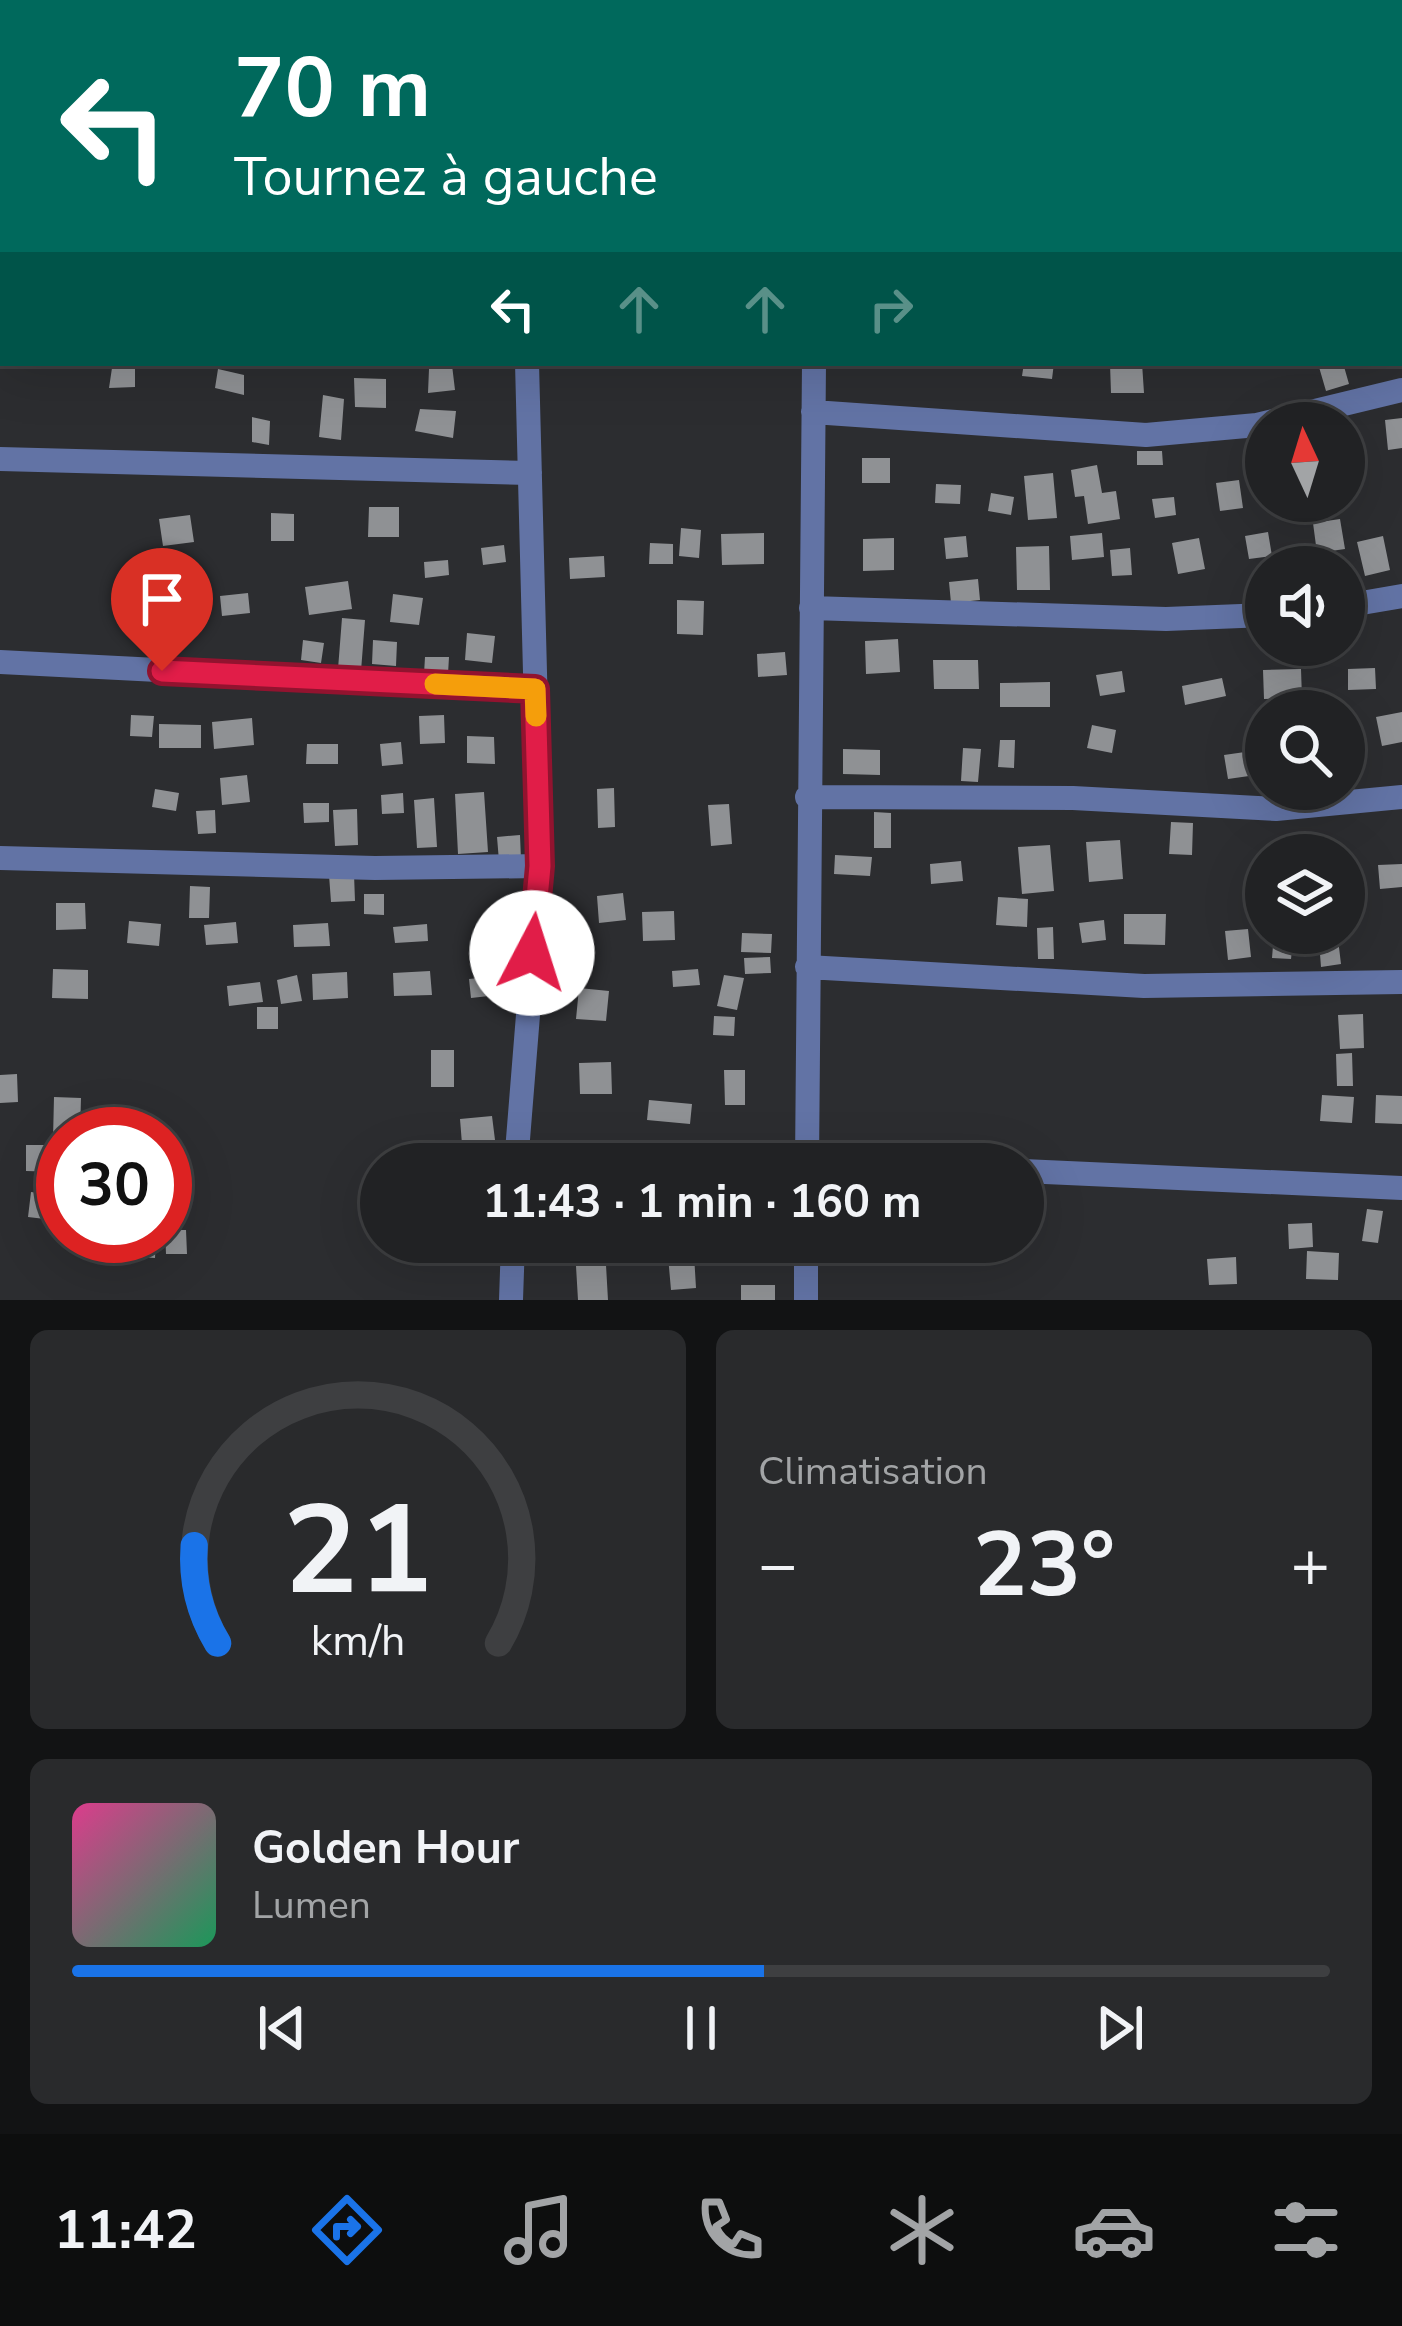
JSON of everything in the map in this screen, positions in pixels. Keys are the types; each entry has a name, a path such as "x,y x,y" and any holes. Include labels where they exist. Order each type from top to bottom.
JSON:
{"street":[{"path":"518,1143 540,866 527,366"},
{"path":"807,1143 814,366"},
{"path":"813,412 1146,435 1257,425 1402,389"},
{"path":"0,459 530,473"},
{"path":"1365,602 1402,596"},
{"path":"811,608 1166,619 1245,616"},
{"path":"0,662 535,689"},
{"path":"807,797 1073,798 1276,809 1402,797"},
{"path":"0,858 352,867 540,866"},
{"path":"807,968 1144,986 1402,982"},
{"path":"1044,1172 1402,1188"},
{"path":"511,1300 512,1263"},
{"path":"806,1263 806,1300"}],"building":[{"path":"135,366 135,387 109,388 112,368"},
{"path":"452,366 455,390 428,393 429,369"},
{"path":"1024,366 1054,366 1052,379 1022,376"},
{"path":"1110,366 1142,366 1144,393 1111,393"},
{"path":"1344,366 1349,384 1326,391 1319,367"},
{"path":"218,369 244,375 244,395 215,388"},
{"path":"354,378 386,379 386,408 355,407"},
{"path":"323,395 344,399 341,440 319,437"},
{"path":"420,409 456,411 453,438 415,431"},
{"path":"252,417 270,421 269,445 252,442"},
{"path":"1402,418 1402,448 1388,450 1385,420"},
{"path":"1137,451 1162,451 1163,465 1137,465"},
{"path":"862,458 890,458 890,483 862,483"},
{"path":"1097,465 1102,493 1116,491 1120,519 1088,524 1084,496 1075,497 1071,470"},
{"path":"1053,473 1057,518 1028,520 1024,476"},
{"path":"1239,480 1243,508 1220,511 1216,483"},
{"path":"936,484 961,485 960,504 935,503"},
{"path":"991,493 1014,497 1011,515 988,511"},
{"path":"1174,497 1176,515 1155,518 1152,499"},
{"path":"369,507 399,507 399,537 368,537"},
{"path":"271,513 294,514 294,541 271,541"},
{"path":"190,515 194,542 163,546 159,519"},
{"path":"1340,522 1344,546 1316,546 1313,523"},
{"path":"681,528 701,530 699,558 679,556"},
{"path":"1268,532 1270,546 1247,546 1245,536"},
{"path":"764,533 764,564 722,565 721,534"},
{"path":"1102,533 1104,557 1072,560 1070,536"},
{"path":"966,536 968,557 946,559 944,538"},
{"path":"1383,536 1390,570 1365,576 1365,546 1357,542"},
{"path":"894,538 894,570 863,571 863,539"},
{"path":"1199,538 1205,569 1178,574 1172,543"},
{"path":"650,543 673,544 673,564 649,564"},
{"path":"504,545 506,562 483,565 481,548"},
{"path":"1049,546 1050,590 1017,590 1016,547"},
{"path":"1130,548 1132,575 1112,576 1110,550"},
{"path":"604,556 605,577 570,579 569,558"},
{"path":"448,560 449,575 425,578 424,562"},
{"path":"178,579 180,602 149,605 147,582"},
{"path":"978,579 980,600 951,603 949,582"},
{"path":"348,581 352,609 309,615 305,587"},
{"path":"248,593 250,613 222,616 220,596"},
{"path":"393,594 423,598 419,625 390,622"},
{"path":"677,600 704,601 703,635 677,634"},
{"path":"342,618 365,620 361,671 338,669"},
{"path":"467,633 495,636 492,663 465,660"},
{"path":"898,639 900,672 866,674 865,641"},
{"path":"303,640 324,643 321,663 301,660"},
{"path":"373,640 397,642 396,666 372,664"},
{"path":"785,652 787,675 758,677 757,654"},
{"path":"425,657 449,657 448,674 424,674"},
{"path":"933,660 978,660 979,689 934,689"},
{"path":"1375,668 1376,689 1348,690 1348,669"},
{"path":"1301,669 1302,690 1264,690 1263,670"},
{"path":"1122,671 1125,692 1100,696 1096,675"},
{"path":"1222,678 1226,696 1185,705 1182,686"},
{"path":"1050,682 1050,707 1000,707 1000,683"},
{"path":"1402,712 1402,742 1382,746 1376,717"},
{"path":"131,715 154,716 152,737 130,736"},
{"path":"444,715 445,743 420,744 419,716"},
{"path":"252,718 254,745 214,749 212,722"},
{"path":"159,724 201,725 201,748 159,748"},
{"path":"1092,725 1116,730 1112,753 1087,748"},
{"path":"467,736 494,737 495,764 467,763"},
{"path":"1000,740 1015,740 1014,768 998,767"},
{"path":"401,742 403,764 382,766 380,744"},
{"path":"307,744 338,744 338,764 306,764"},
{"path":"963,748 981,749 978,782 961,781"},
{"path":"843,749 880,750 880,775 843,774"},
{"path":"1245,752 1245,777 1228,779 1224,755"},
{"path":"247,775 250,802 222,805 220,778"},
{"path":"614,788 615,827 598,828 597,789"},
{"path":"155,789 179,793 176,811 152,807"},
{"path":"484,792 488,852 458,854 455,794"},
{"path":"403,793 404,813 382,814 381,795"},
{"path":"434,798 437,847 417,848 414,800"},
{"path":"303,803 329,803 329,822 304,823"},
{"path":"729,804 732,844 711,846 708,805"},
{"path":"357,809 358,845 335,846 333,810"},
{"path":"215,810 216,833 198,834 196,811"},
{"path":"874,812 891,813 891,848 874,848"},
{"path":"1171,822 1193,823 1192,855 1169,854"},
{"path":"520,835 521,860 499,861 497,837"},
{"path":"1120,840 1123,879 1089,882 1086,842"},
{"path":"1050,845 1054,891 1022,894 1018,847"},
{"path":"835,855 872,857 870,876 834,874"},
{"path":"961,861 963,881 931,884 930,864"},
{"path":"1402,864 1402,887 1380,889 1378,865"},
{"path":"354,874 355,901 331,902 329,875"},
{"path":"190,886 210,887 209,918 189,918"},
{"path":"623,893 626,920 599,923 597,896"},
{"path":"364,894 384,894 384,915 364,914"},
{"path":"998,897 1028,899 1027,927 996,925"},
{"path":"56,903 85,903 86,929 56,930"},
{"path":"674,911 675,940 643,941 642,912"},
{"path":"1124,914 1166,914 1165,945 1124,944"},
{"path":"1104,920 1106,940 1082,943 1079,923"},
{"path":"129,921 161,924 159,946 127,943"},
{"path":"236,922 238,943 206,945 204,925"},
{"path":"328,923 330,946 294,947 293,925"},
{"path":"427,924 428,941 395,943 393,927"},
{"path":"1053,927 1054,959 1038,959 1037,928"},
{"path":"1245,929 1245,954 1251,957 1228,960 1225,931"},
{"path":"742,933 772,934 771,953 741,952"},
{"path":"1320,954 1340,954 1341,964 1321,967"},
{"path":"770,957 771,973 745,974 744,958"},
{"path":"53,969 88,970 88,999 52,998"},
{"path":"698,969 700,985 673,987 672,971"},
{"path":"430,971 432,995 394,996 393,973"},
{"path":"347,972 348,998 313,1000 312,974"},
{"path":"297,975 302,1001 281,1004 277,980"},
{"path":"505,975 507,994 471,998 469,979"},
{"path":"724,975 744,978 737,1010 717,1006"},
{"path":"260,982 263,1002 229,1006 227,986"},
{"path":"579,988 609,991 606,1021 576,1019"},
{"path":"257,1007 278,1007 278,1029 257,1029"},
{"path":"1363,1014 1364,1048 1340,1049 1338,1015"},
{"path":"714,1016 735,1017 734,1036 713,1035"},
{"path":"431,1050 454,1050 454,1087 431,1087"},
{"path":"1352,1053 1353,1086 1337,1086 1336,1054"},
{"path":"611,1062 612,1094 580,1094 579,1063"},
{"path":"724,1070 745,1070 745,1105 725,1105"},
{"path":"17,1074 18,1102 0,1103 0,1075"},
{"path":"1322,1095 1354,1097 1352,1123 1320,1121"},
{"path":"1376,1095 1402,1096 1402,1124 1375,1123"},
{"path":"54,1097 81,1098 81,1107 54,1107"},
{"path":"649,1100 692,1104 690,1124 647,1120"},
{"path":"492,1116 495,1140 462,1143 460,1119"},
{"path":"26,1145 36,1145 36,1171 26,1171"},
{"path":"31,1192 36,1193 36,1218 28,1217"},
{"path":"1367,1209 1383,1211 1378,1243 1362,1241"},
{"path":"1312,1223 1313,1247 1289,1249 1288,1224"},
{"path":"1307,1251 1339,1253 1338,1280 1306,1279"},
{"path":"1236,1257 1237,1284 1209,1285 1207,1259"},
{"path":"669,1263 695,1263 696,1288 671,1290"},
{"path":"606,1265 608,1300 578,1300 576,1266"},
{"path":"741,1285 775,1285 775,1300 741,1300"}],"slow traffic":[{"path":"435,684 535,689 536,716"}],"route":[{"path":"162,671 535,689 540,866 532,953"}]}
